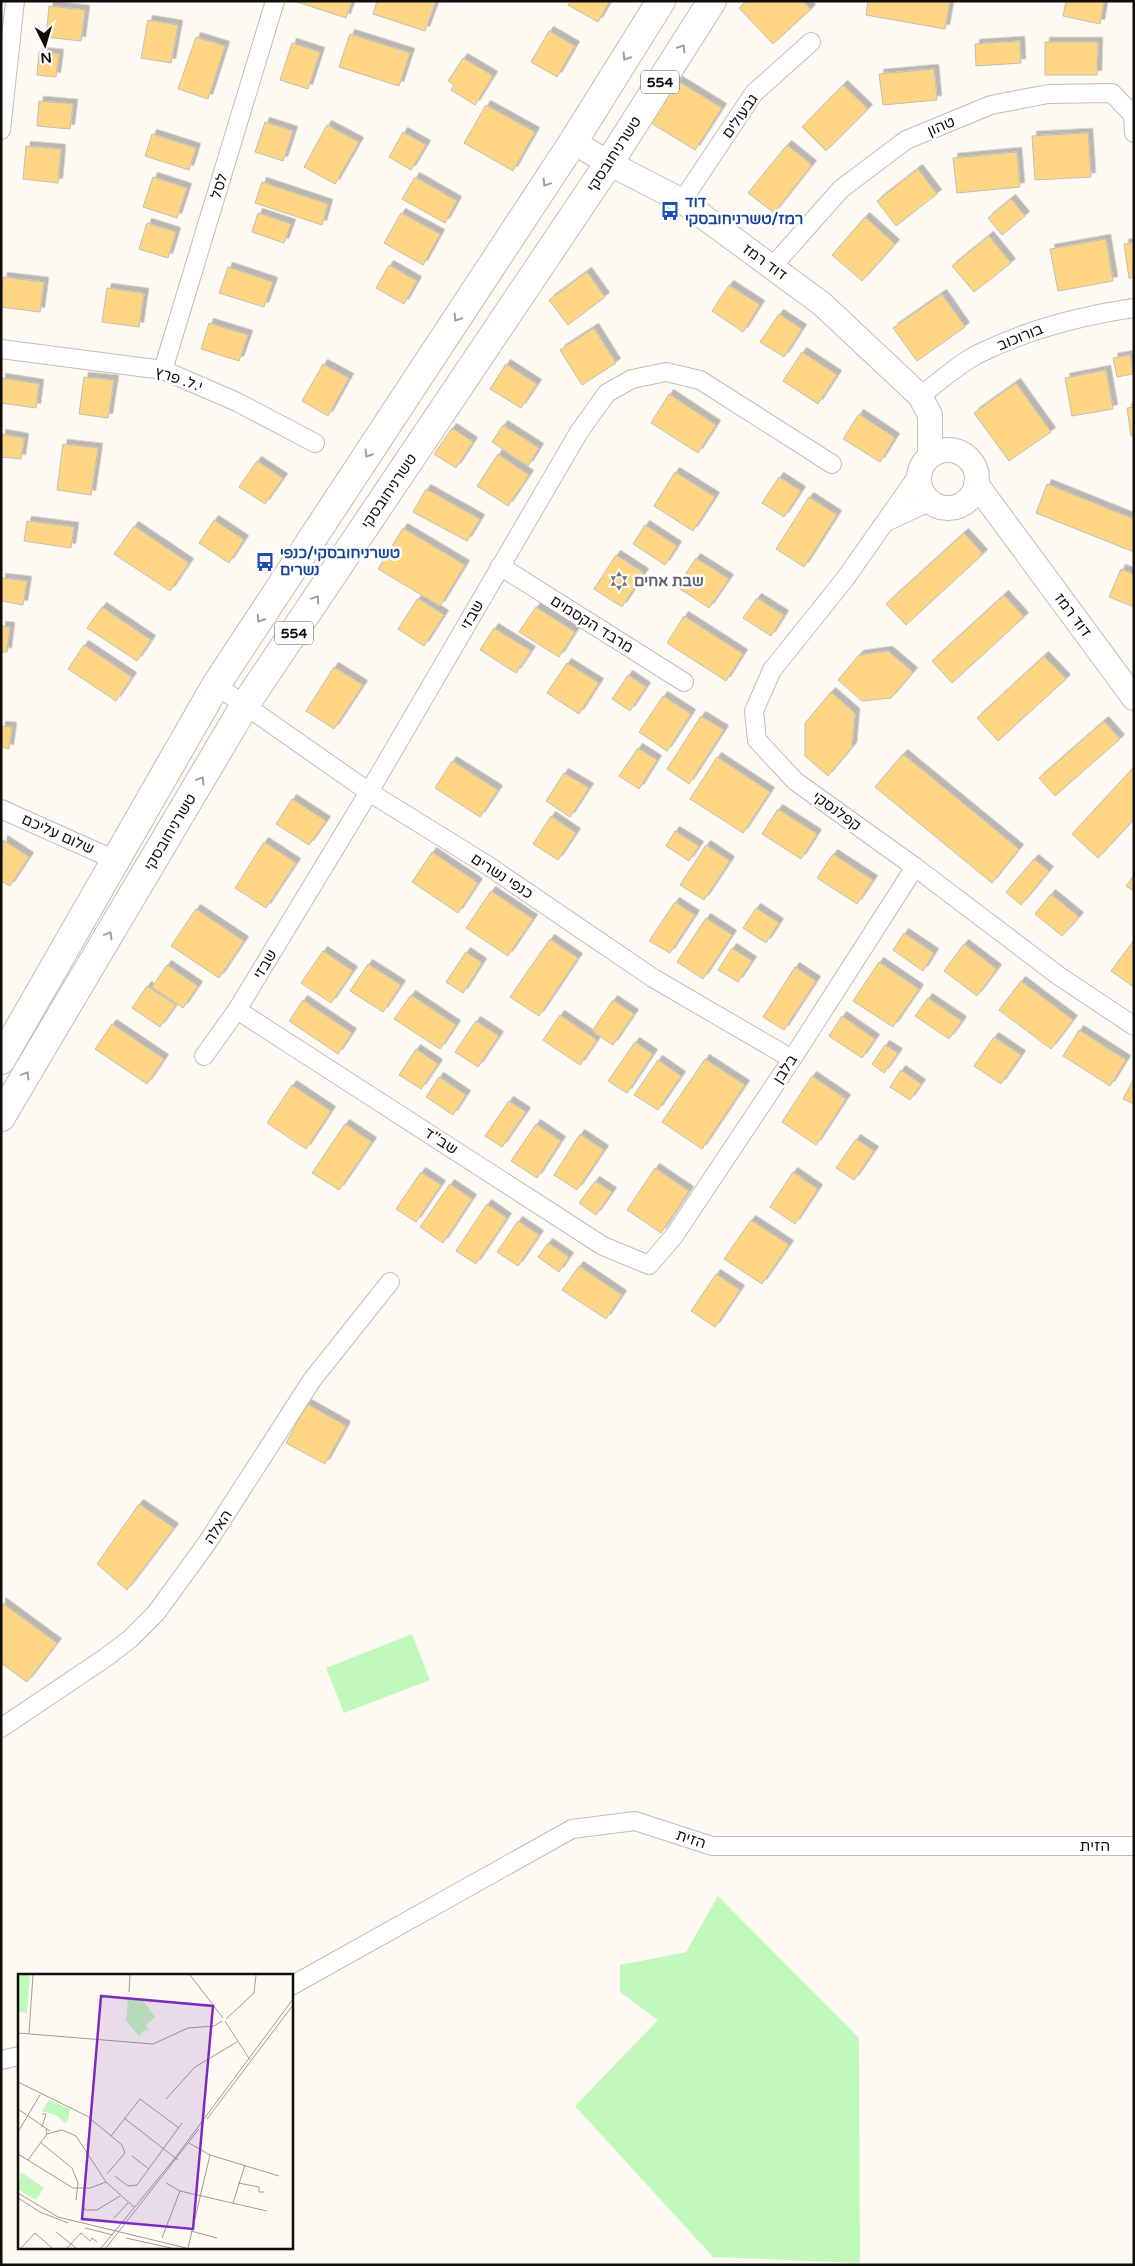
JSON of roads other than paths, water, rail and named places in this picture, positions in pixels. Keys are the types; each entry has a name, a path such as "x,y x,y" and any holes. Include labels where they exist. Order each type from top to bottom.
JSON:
{"main road":[{"name":"554","path":"1,1060 216,686 573,142 661,1"},
{"name":"טשרניחובסקי","path":"1,1117 245,705 609,163 712,1"}],"street":[{"path":"1,130 15,1"},
{"name":"לסל","path":"163,370 275,1"},
{"name":"גבעולים","path":"682,201 754,93 811,42"},
{"name":"טהון","path":"772,267 841,189 906,140 991,105 1048,94 1112,93 1133,115 1134,132"},
{"name":"דוד רמז","path":"573,142 682,201 822,304 925,406 943,427 957,452"},
{"name":"בורוכוב","path":"925,406 974,356 1034,330 1079,317 1134,308"},
{"name":"י.ל. פרץ","path":"1,349 163,370 237,402 315,443"},
{"name":"שבזי","path":"204,1056 237,1010 369,792 579,432 607,393 632,379 666,372 700,380 832,464"},
{"path":"924,466 944,450 957,452 970,460 975,468 976,484 971,496 959,506 945,508 929,502 921,490 924,466 925,406"},
{"name":"קפלנסקי","path":"924,466 844,579 772,670 754,711 757,740 796,781 915,867 1058,976 1134,1026"},
{"name":"דוד רמז","path":"976,484 1134,698"},
{"path":"883,523 929,502"},
{"name":"דוד רמז","path":"959,506 1010,532"},
{"name":"מרבד הקסמים","path":"500,566 684,682"},
{"name":"כנפי נשרים","path":"216,686 369,792 487,865 654,978 792,1059"},
{"name":"שלום עליכם","path":"1,809 115,860"},
{"name":"בלבן","path":"649,1266 674,1236 792,1059 915,867"},
{"name":"שב''ד","path":"237,1010 603,1246 649,1266"},
{"name":"האלה","path":"1,1728 105,1658 130,1639 156,1613 207,1544 312,1380 390,1282"},
{"name":"הזית","path":"292,1985 572,1829 635,1821 712,1846 1134,1846"},
{"path":"1,2060 18,2056"}],"place":[{"name":"דוד רמז/טשרניחובסקי","path":"670,211"},
{"name":"טשרניחובסקי/כנפי נשרים","path":"265,562"},
{"name":"שבת אחים","path":"619,581"}]}
